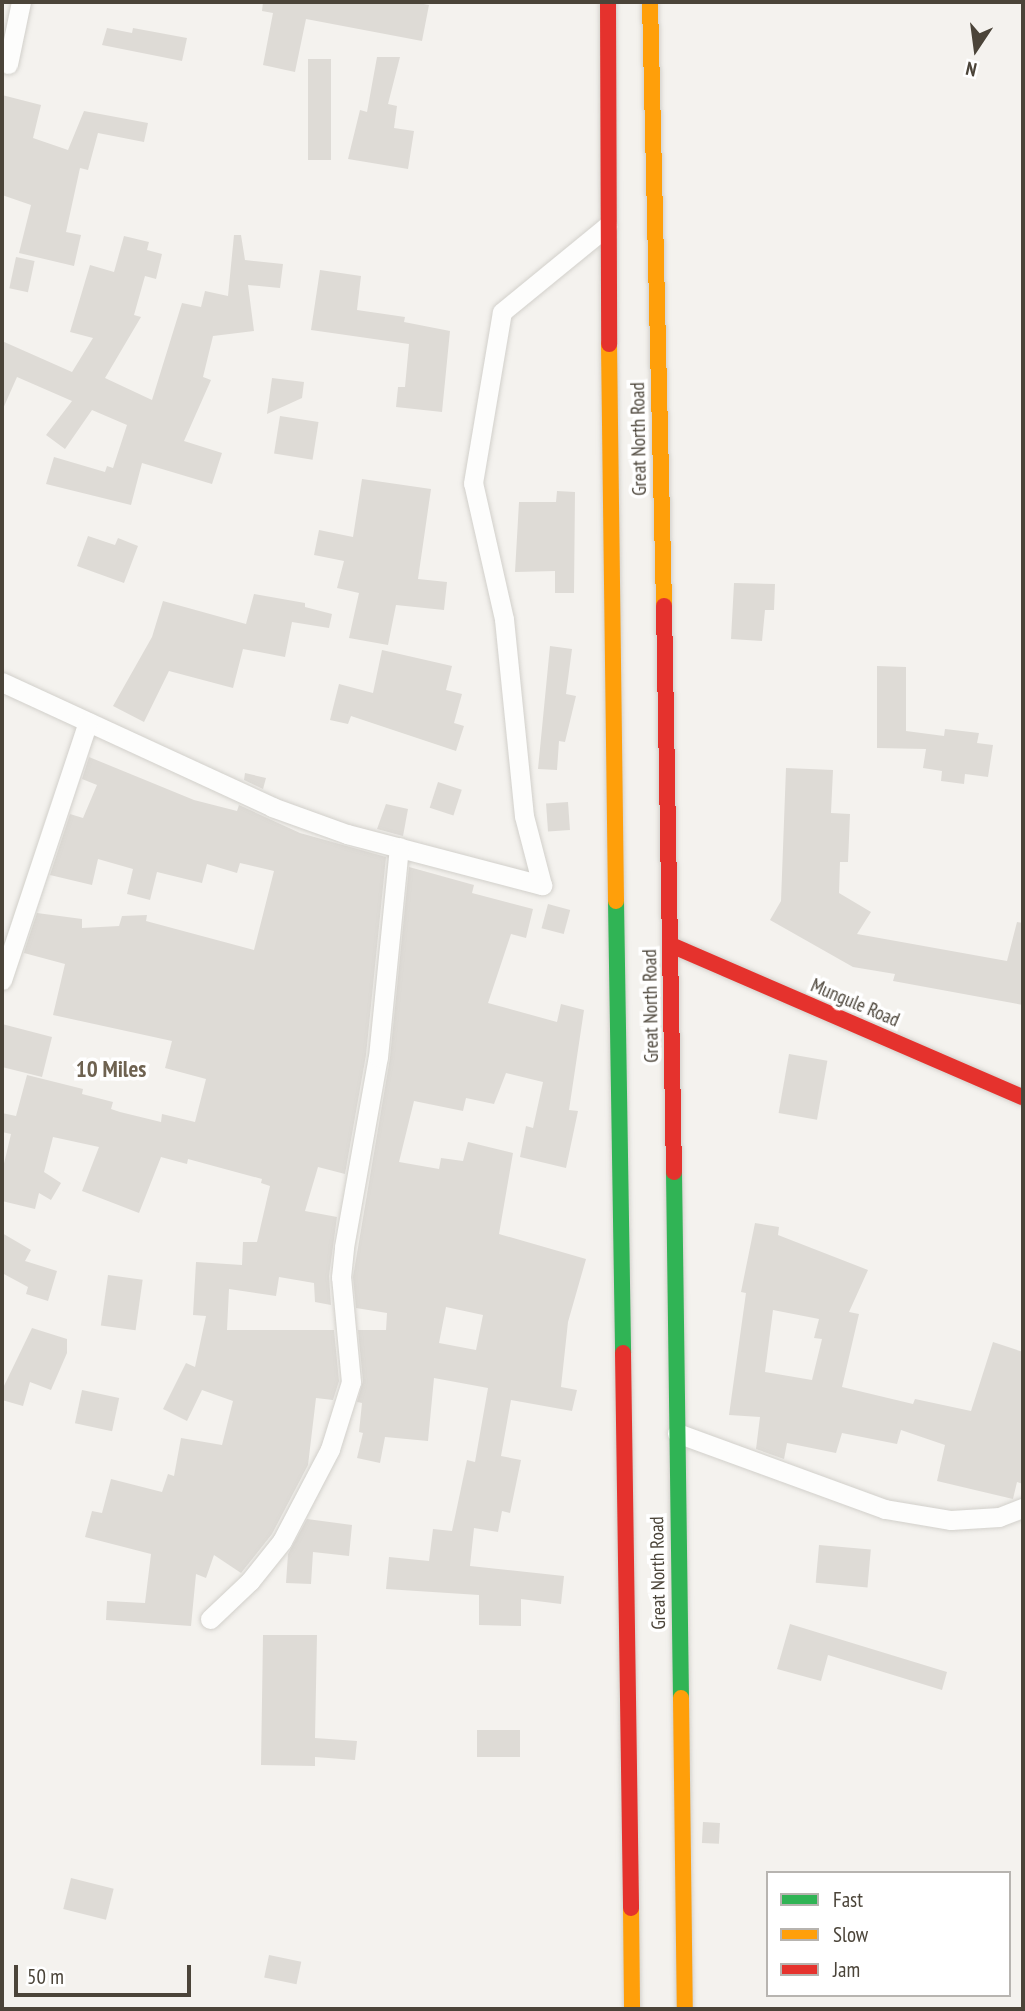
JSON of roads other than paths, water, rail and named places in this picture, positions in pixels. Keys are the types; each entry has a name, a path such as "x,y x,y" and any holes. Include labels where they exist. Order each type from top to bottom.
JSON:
{"main road":[{"name":"Great North Road","path":"608,2 607,226 632,2009"},
{"name":"Great North Road","path":"650,2 671,945 685,2009"},
{"name":"Mungule Road","path":"671,945 1023,1097"}],"street":[{"path":"8,64 21,2"},
{"path":"2,681 272,807 399,847 542,885 524,816 504,620 473,482 502,312 607,226"},
{"path":"2,980 88,722"},
{"path":"210,1619 250,1581 282,1541 330,1449 351,1382 341,1277 378,1057 399,847"},
{"path":"677,1433 885,1509 951,1520 999,1517 1023,1508"}],"district":[{"name":"10 Miles","path":"111,1069"}]}
